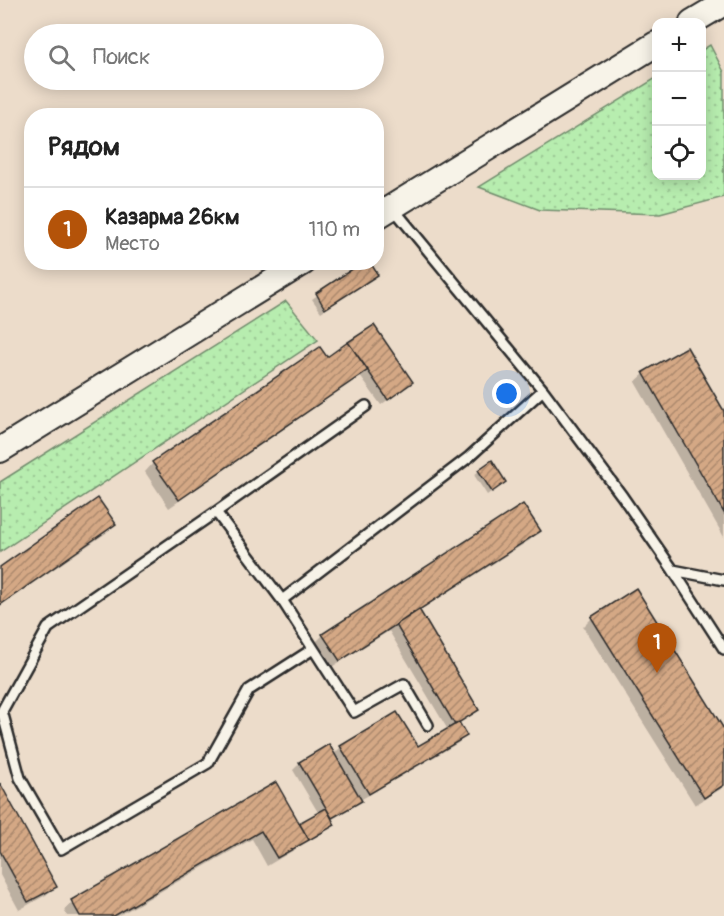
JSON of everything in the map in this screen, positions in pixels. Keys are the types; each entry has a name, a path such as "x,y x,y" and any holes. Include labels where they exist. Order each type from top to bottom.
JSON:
{"street":[{"path":"699,18 724,3"},
{"path":"384,212 652,47"},
{"path":"0,450 291,270"}],"lane":[{"path":"384,212 543,390 674,570 724,649"},
{"path":"282,600 469,458 543,390"},
{"path":"313,649 249,690 208,763 61,849 20,777 2,711 48,628 366,406"},
{"path":"216,512 282,600 354,712 404,684 428,725"},
{"path":"674,570 724,580"}],"green space":[{"path":"710,45 724,72 724,197 660,214 540,210 479,187 652,80 652,180 706,180 706,48"},
{"path":"286,301 318,340 0,552 0,482"}],"building":[{"path":"351,270 375,270 378,275 325,309 316,293"},
{"path":"374,325 413,382 388,400 348,342"},
{"path":"348,342 368,370 179,500 152,462 320,347 327,357"},
{"path":"687,347 724,411 724,513 643,372"},
{"path":"492,460 506,482 492,492 478,470"},
{"path":"98,498 116,524 0,605 0,567"},
{"path":"523,504 541,531 340,661 322,634"},
{"path":"636,588 724,729 724,785 704,798 591,617"},
{"path":"419,609 479,710 455,725 396,625"},
{"path":"397,712 418,746 459,722 467,736 369,794 340,746"},
{"path":"329,744 362,801 332,818 299,762"},
{"path":"276,782 309,840 277,858 261,831 114,916 80,916 71,900"},
{"path":"0,783 57,887 28,902 0,851"},
{"path":"326,808 335,825 309,840 299,823"}],"place":[{"name":"Казарма 26км","path":"657,673"}]}
